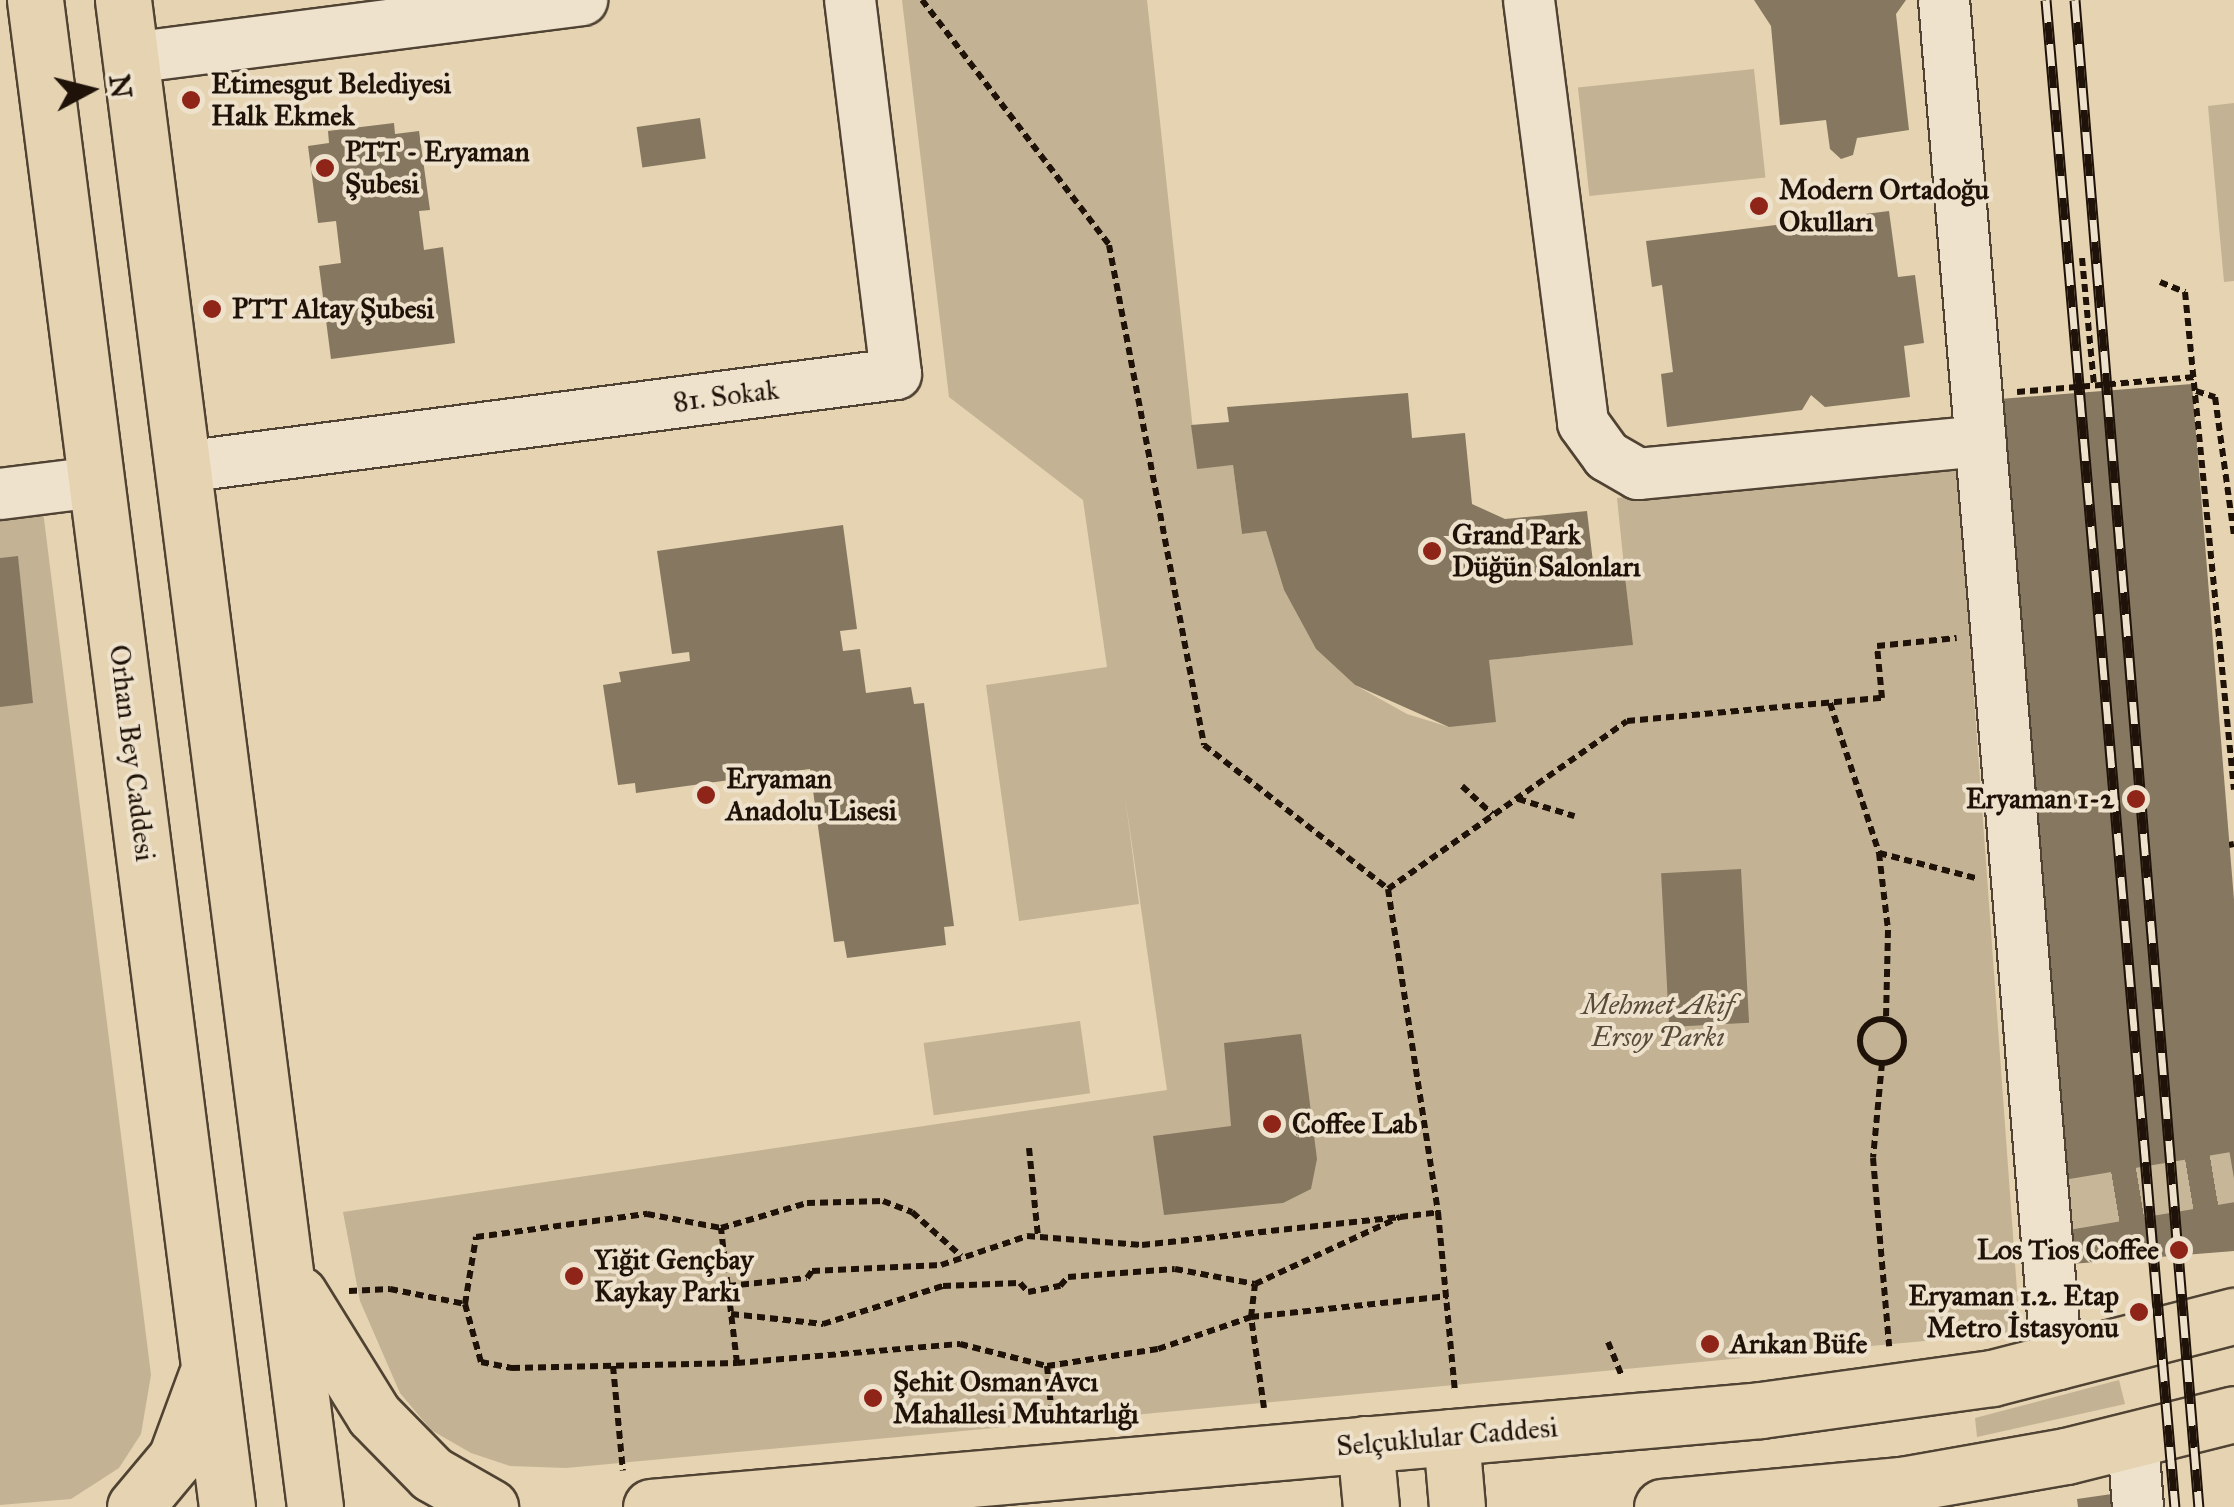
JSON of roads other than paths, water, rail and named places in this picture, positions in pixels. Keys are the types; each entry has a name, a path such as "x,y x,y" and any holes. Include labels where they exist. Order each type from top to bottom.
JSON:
{"main road":[{"name":"Orhan Bey Caddesi","path":"35,0 227,1507"},
{"path":"123,0 293,1284 316,1507"},
{"path":"293,1284 374,1415 432,1474 490,1507"},
{"name":"Selçuklular Caddesi","path":"638,1498 1058,1472 1893,1392 2057,1364 2234,1316"},
{"path":"135,1507 176,1458 210,1360"},
{"path":"1662,1507 1901,1485 2133,1441 2234,1414"},
{"path":"1451,1437 1457,1507"},
{"path":"1364,1444 1371,1507"}],"street":[{"path":"130,58 582,0"},
{"name":"81. Sokak","path":"183,467 896,374 850,0"},
{"path":"1529,0 1582,423 1607,456 1638,474 1978,418"},
{"path":"1944,0 2017,888 2055,1207 2057,1364"},
{"path":"0,494 97,482"},
{"path":"2133,1441 2138,1507"}],"tunnel":[{"path":"2066,1205 2234,1177"}],"railway":[{"path":"2046,0 2175,1507"},
{"path":"2075,0 2199,1507"}],"place":[{"name":"Etimesgut Belediyesi Halk Ekmek","path":"191,100"},
{"name":"PTT - Eryaman Şubesi","path":"325,168"},
{"name":"Modern Ortadoğu Okulları","path":"1759,206"},
{"name":"PTT Altay Şubesi","path":"212,309"},
{"name":"Grand Park Düğün Salonları","path":"1432,551"},
{"name":"Eryaman Anadolu Lisesi","path":"706,795"},
{"name":"Eryaman 1-2","path":"2136,799"},
{"name":"Coffee Lab","path":"1272,1124"},
{"name":"Los Tios Coffee","path":"2179,1250"},
{"name":"Yiğit Gençbay Kaykay Parkı","path":"574,1276"},
{"name":"Eryaman 1.2. Etap Metro İstasyonu","path":"2139,1312"},
{"name":"Arıkan Büfe","path":"1710,1344"},
{"name":"Şehit Osman Avcı Mahallesi Muhtarlığı","path":"873,1398"}],"park label":[{"name":"Mehmet Akif Ersoy Parkı","path":"1658,1021"}]}
